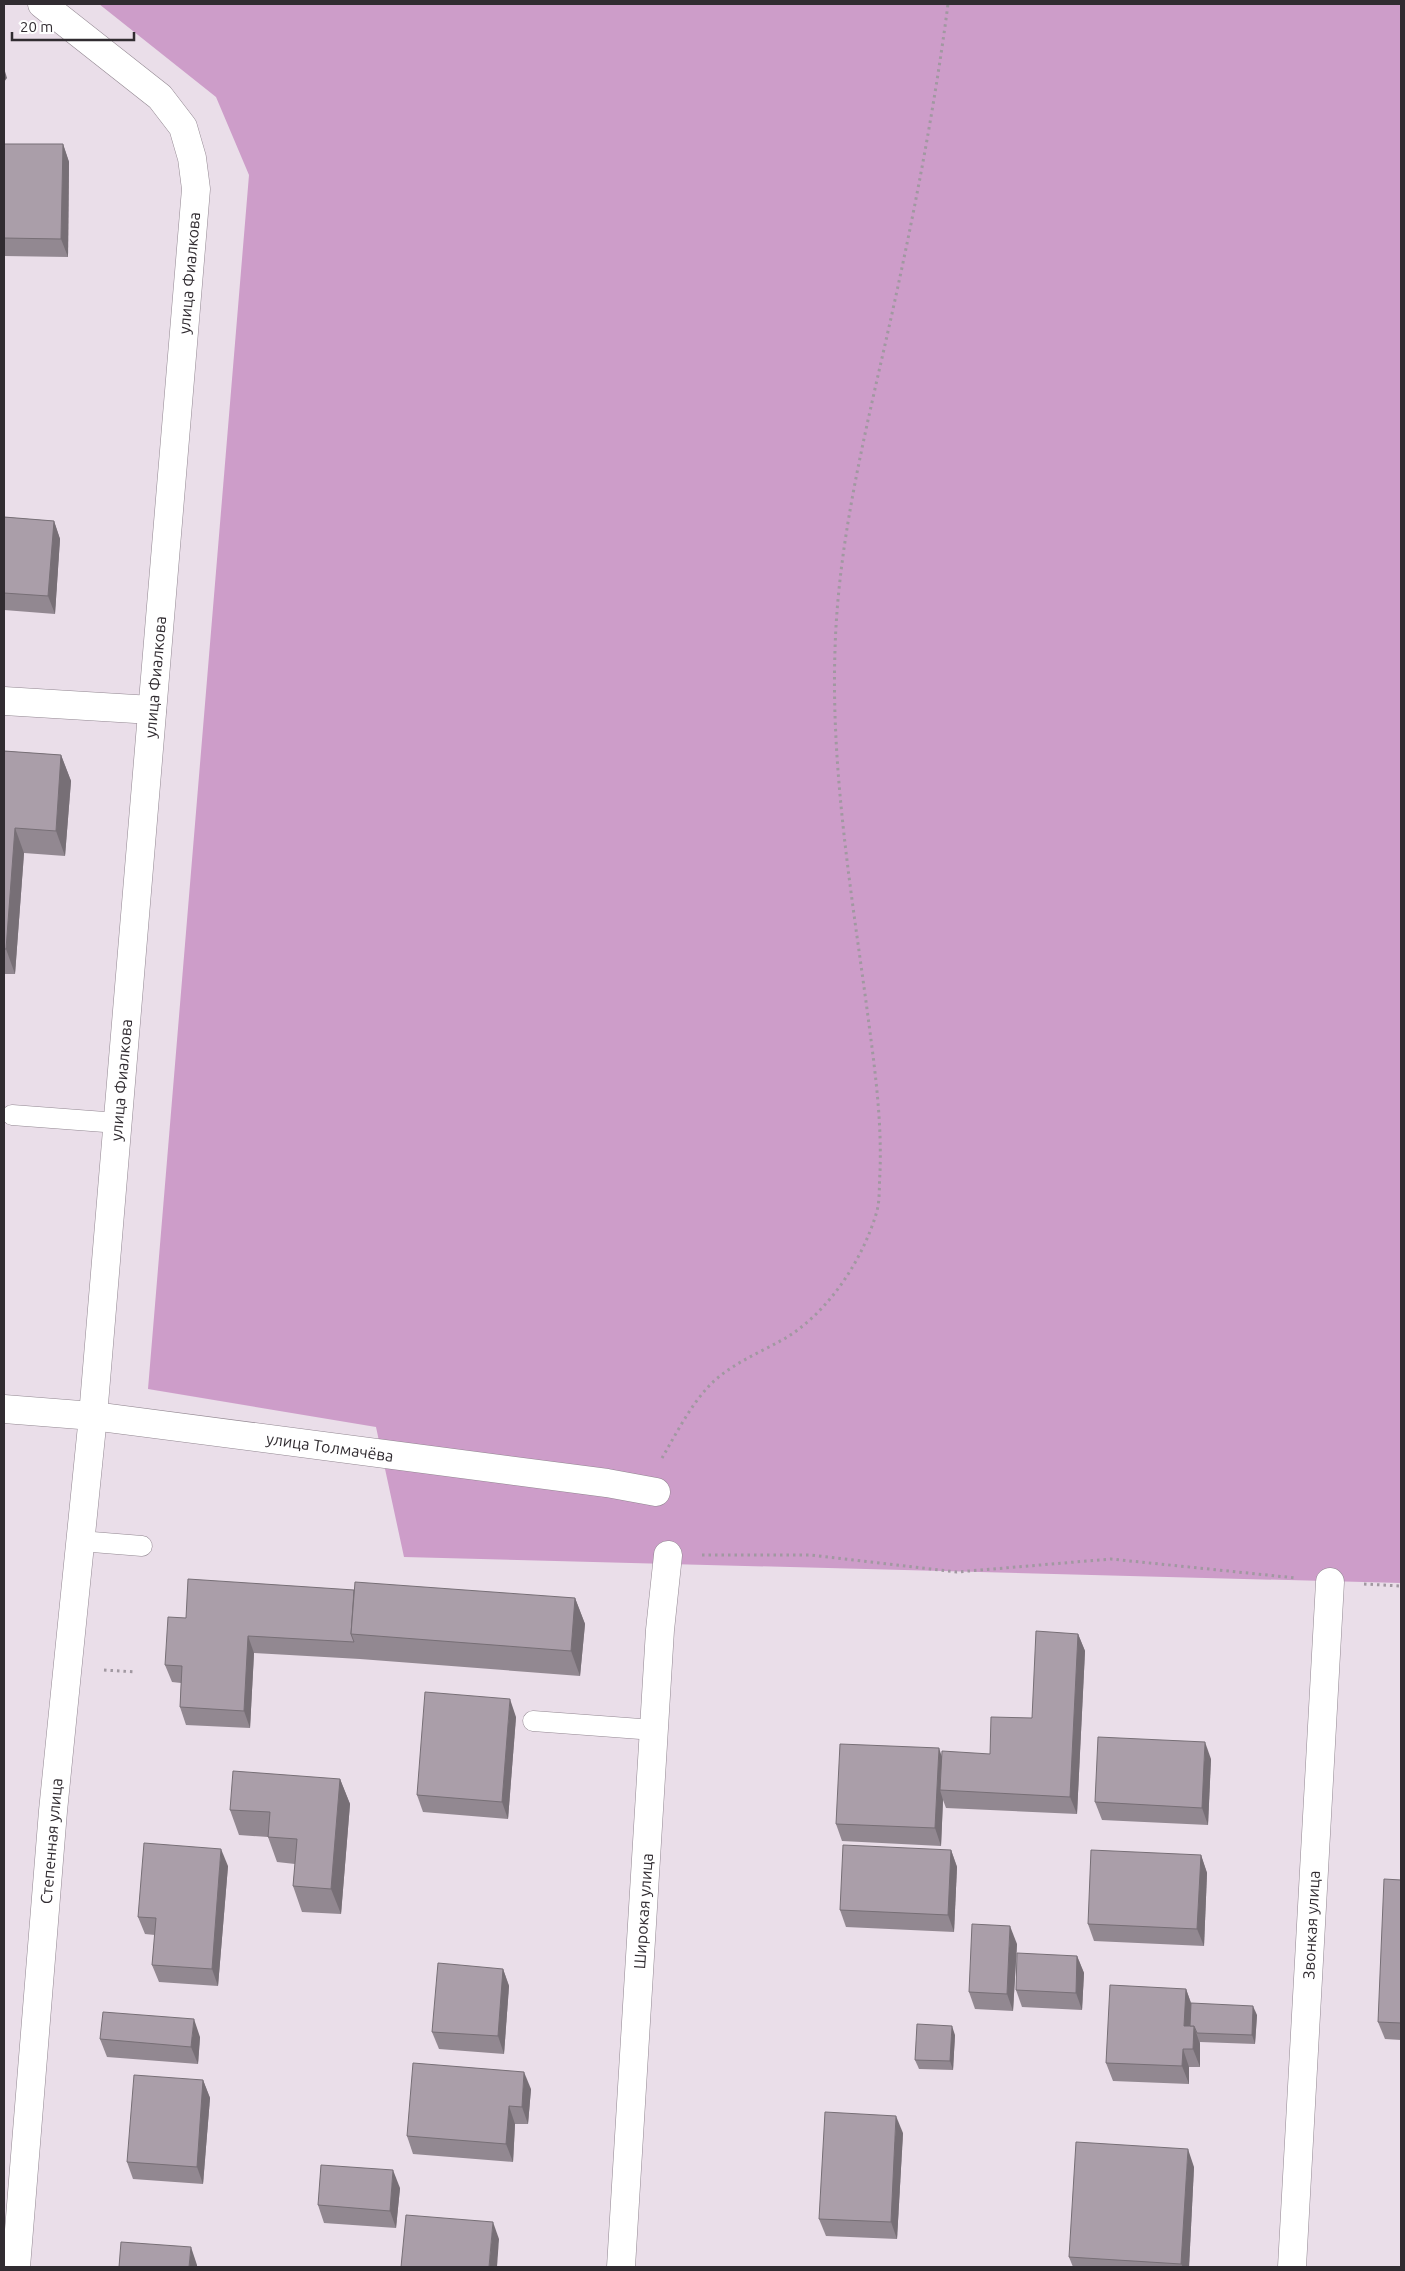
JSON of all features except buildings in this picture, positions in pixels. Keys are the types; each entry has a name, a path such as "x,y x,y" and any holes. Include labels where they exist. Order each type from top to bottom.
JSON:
{"street":[{"name":"улица Фиалкова","path":"42,4 160,97 183,127 192,158 196,189 93,1416"},
{"path":"4,701 152,710"},
{"name":"улица Толмачёва","path":"4,1408 93,1416 598,1482 656,1492"},
{"name":"Степенная улица","path":"16,2267 52,1821 93,1416"},
{"name":"Широкая улица","path":"621,2267 660,1630 668,1555"},
{"name":"Звонкая улица","path":"1292,2267 1330,1582"}],"lane":[{"path":"12,1115 118,1123"},
{"path":"80,1542 142,1546"},
{"path":"533,1721 654,1730"}],"path":[{"path":"656,1492 660,1461 680,1427 710,1386 740,1362 787,1338 829,1302 861,1254 878,1208 880,1154 877,1087 847,864 836,748 835,644 840,572 858,465 898,287 937,91 948,4"},
{"path":"668,1555 810,1555 957,1572 1111,1559 1330,1582 1401,1586"}],"shaded area":[{"path":"99,4 1401,4 1401,1583 404,1557 376,1427 148,1389 249,175 216,97"}]}
